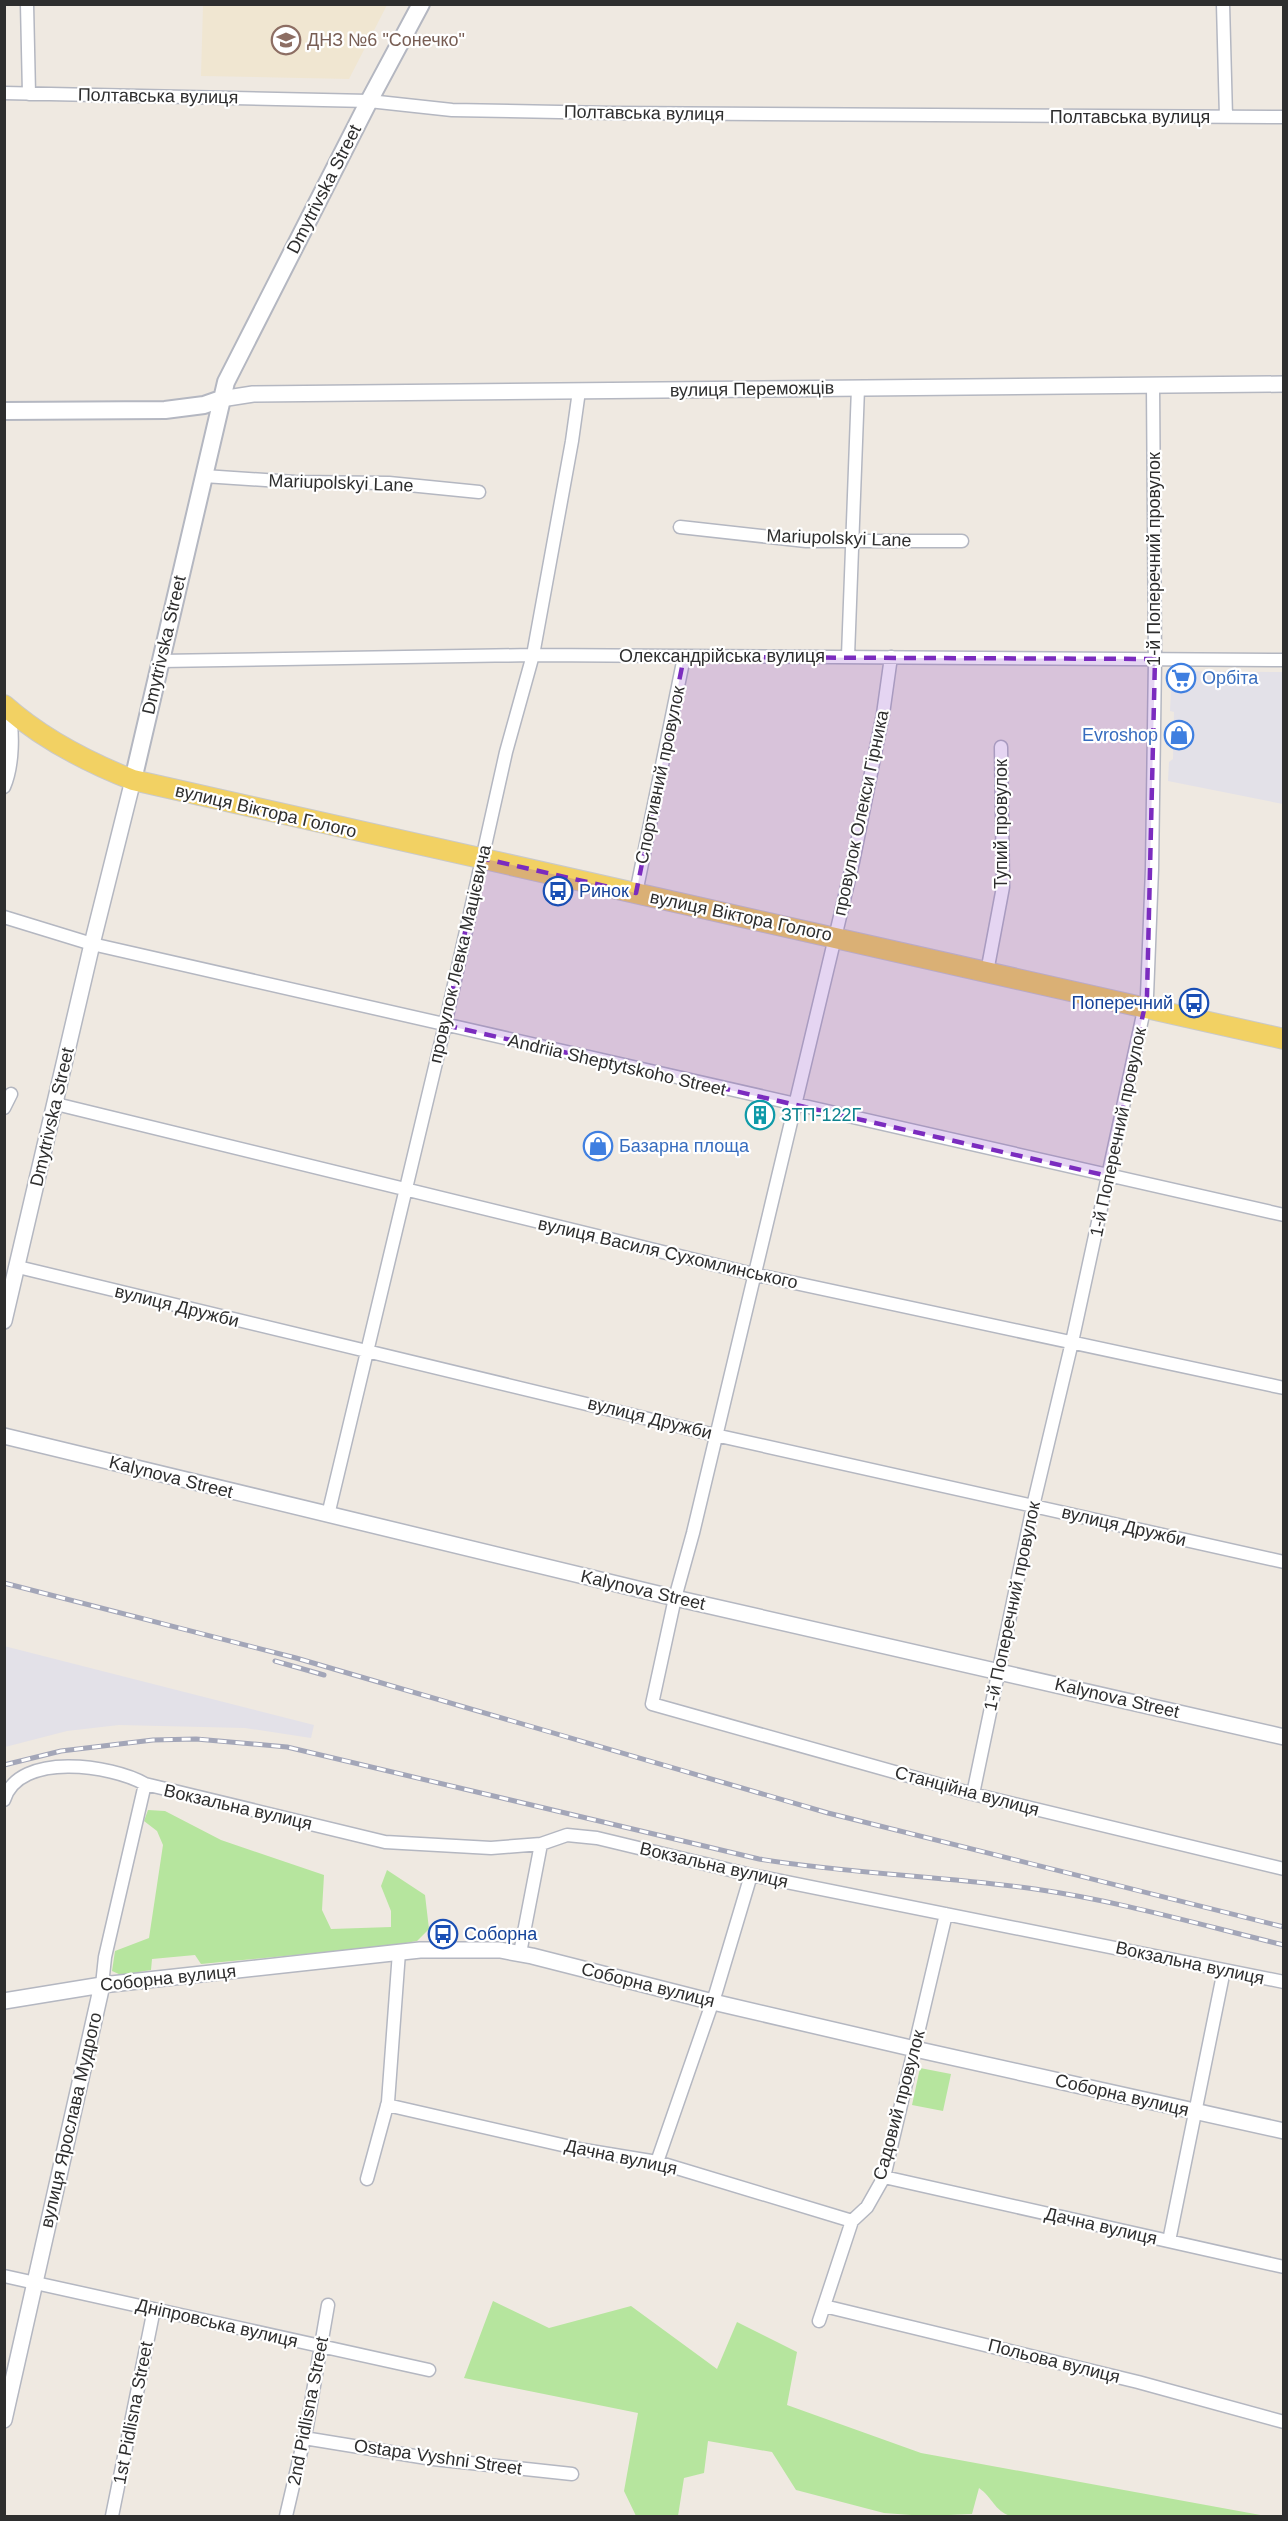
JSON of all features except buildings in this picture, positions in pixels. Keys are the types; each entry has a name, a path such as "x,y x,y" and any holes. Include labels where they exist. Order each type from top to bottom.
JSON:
{"main road":[{"name":"Dmytrivska Street","path":"133,780 221,399 233,365 421,4"},
{"path":"4,411 165,410 204,405 221,399"},
{"name":"вулиця Віктора Голого","path":"5,703 67,748 133,780 1284,1039"}],"street":[{"path":"27,4 29,94"},
{"path":"1223,4 1226,117"},
{"name":"Полтавська вулиця","path":"4,93 369,101 452,110 1284,117"},
{"name":"вулиця Переможців","path":"221,399 253,394 1284,384"},
{"name":"1-й Поперечний провулок","path":"973,1794 1033,1506 1072,1342 1147,996 1152,869 1155,659 1153,385"},
{"path":"848,656 858,388"},
{"name":"провулок Левка Мацієвича","path":"328,1515 445,1025 506,752 533,655 573,441 579,391"},
{"name":"Mariupolskyi Lane","path":"204,476 261,480 389,483 479,492"},
{"name":"Mariupolskyi Lane","path":"680,527 806,541 853,539 962,541"},
{"name":"Олександрійська вулиця","path":"160,660 533,655 1284,660"},
{"name":"Спортивний провулок","path":"636,893 684,657"},
{"name":"провулок Олекси Гірника","path":"652,1704 675,1598 693,1533 853,862 883,714 891,657"},
{"path":"4,788 9,776 11,721 5,703"},
{"name":"Тупий провулок","path":"987,972 1004,887 1001,747"},
{"name":"Dmytrivska Street","path":"5,1317 92,944 133,780"},
{"name":"Andriia Sheptytskoho Street","path":"4,917 92,944 796,1106 1284,1215"},
{"path":"4,1108 11,1094"},
{"name":"вулиця Василя Сухомлинського","path":"56,1104 753,1274 1284,1388"},
{"name":"вулиця Дружби","path":"18,1267 715,1435 1284,1562"},
{"name":"Kalynova Street","path":"4,1436 675,1598 1284,1737"},
{"name":"Станційна вулиця","path":"652,1704 973,1794 1284,1869"},
{"name":"Вокзальна вулиця","path":"4,1800 18,1781 35,1770 92,1768 133,1778 145,1784 386,1842 491,1848 541,1844 567,1835 597,1838 751,1875 1284,1982"},
{"name":"вулиця Ярослава Мудрого","path":"4,2420 145,1784"},
{"path":"520,1953 541,1844"},
{"path":"657,2162 712,2002 751,1875"},
{"name":"Садовий провулок","path":"819,2321 852,2221 867,2207 884,2177 946,1914"},
{"name":"Соборна вулиця","path":"4,2001 102,1985 399,1952 461,1948 520,1953 712,2002 1284,2131"},
{"path":"367,2179 387,2105 399,1952"},
{"path":"1168,2241 1224,1970"},
{"name":"Дачна вулиця","path":"387,2105 584,2150 657,2162 852,2221"},
{"name":"Дачна вулиця","path":"884,2177 1284,2267"},
{"name":"Дніпровська вулиця","path":"4,2276 429,2370"},
{"name":"2nd Pidlisna Street","path":"286,2517 304,2438 328,2305"},
{"name":"Польова вулиця","path":"824,2306 1106,2374 1284,2422"},
{"name":"1st Pidlisna Street","path":"112,2517 154,2309"},
{"name":"Ostapa Vyshni Street","path":"304,2438 433,2459 572,2474"}],"highlighted area":[{"path":"684,657 1155,659 1147,996 1108,1176 445,1025 481,858 636,893"}],"shaded area":[{"name":"ДНЗ №6 \"Сонечко\"","path":"203,4 387,5 349,79 201,76"},
{"path":"1172,671 1283,672 1283,804 1168,781 1169,762 1173,759 1174,712 1170,711"},
{"path":"4,1646 314,1725 311,1738 245,1728 119,1725 67,1731 5,1747"}],"green space":[{"path":"148,1810 165,1811 221,1840 324,1875 322,1910 331,1929 391,1927 391,1911 381,1886 387,1870 425,1895 429,1929 417,1941 389,1946 201,1964 195,1955 152,1959 151,1970 121,1975 112,1971 115,1951 149,1938 163,1845 157,1831 144,1821"},
{"path":"920,2068 951,2074 943,2111 912,2105"},
{"path":"493,2301 549,2328 631,2306 717,2369 737,2322 797,2352 787,2405 921,2453 1266,2516 1010,2516 1000,2510 979,2488 972,2514 925,2516 884,2513 796,2490 772,2452 708,2441 704,2473 684,2478 678,2516 636,2516 624,2491 638,2413 464,2378"}],"railway":[{"path":"4,1583 296,1658 828,1813 1284,1927"},
{"path":"275,1661 324,1675"},
{"path":"4,1765 61,1751 153,1740 196,1739 287,1747 759,1859 1066,1894 1284,1945"}],"place":[{"name":"ДНЗ №6 \"Сонечко\"","path":"286,40"},
{"name":"Орбіта","path":"1181,678"},
{"name":"Evroshop","path":"1179,735"},
{"name":"Ринок","path":"558,891"},
{"name":"Поперечний","path":"1194,1003"},
{"name":"ЗТП-122Г","path":"760,1115"},
{"name":"Базарна площа","path":"598,1146"},
{"name":"Соборна","path":"443,1934"}]}
